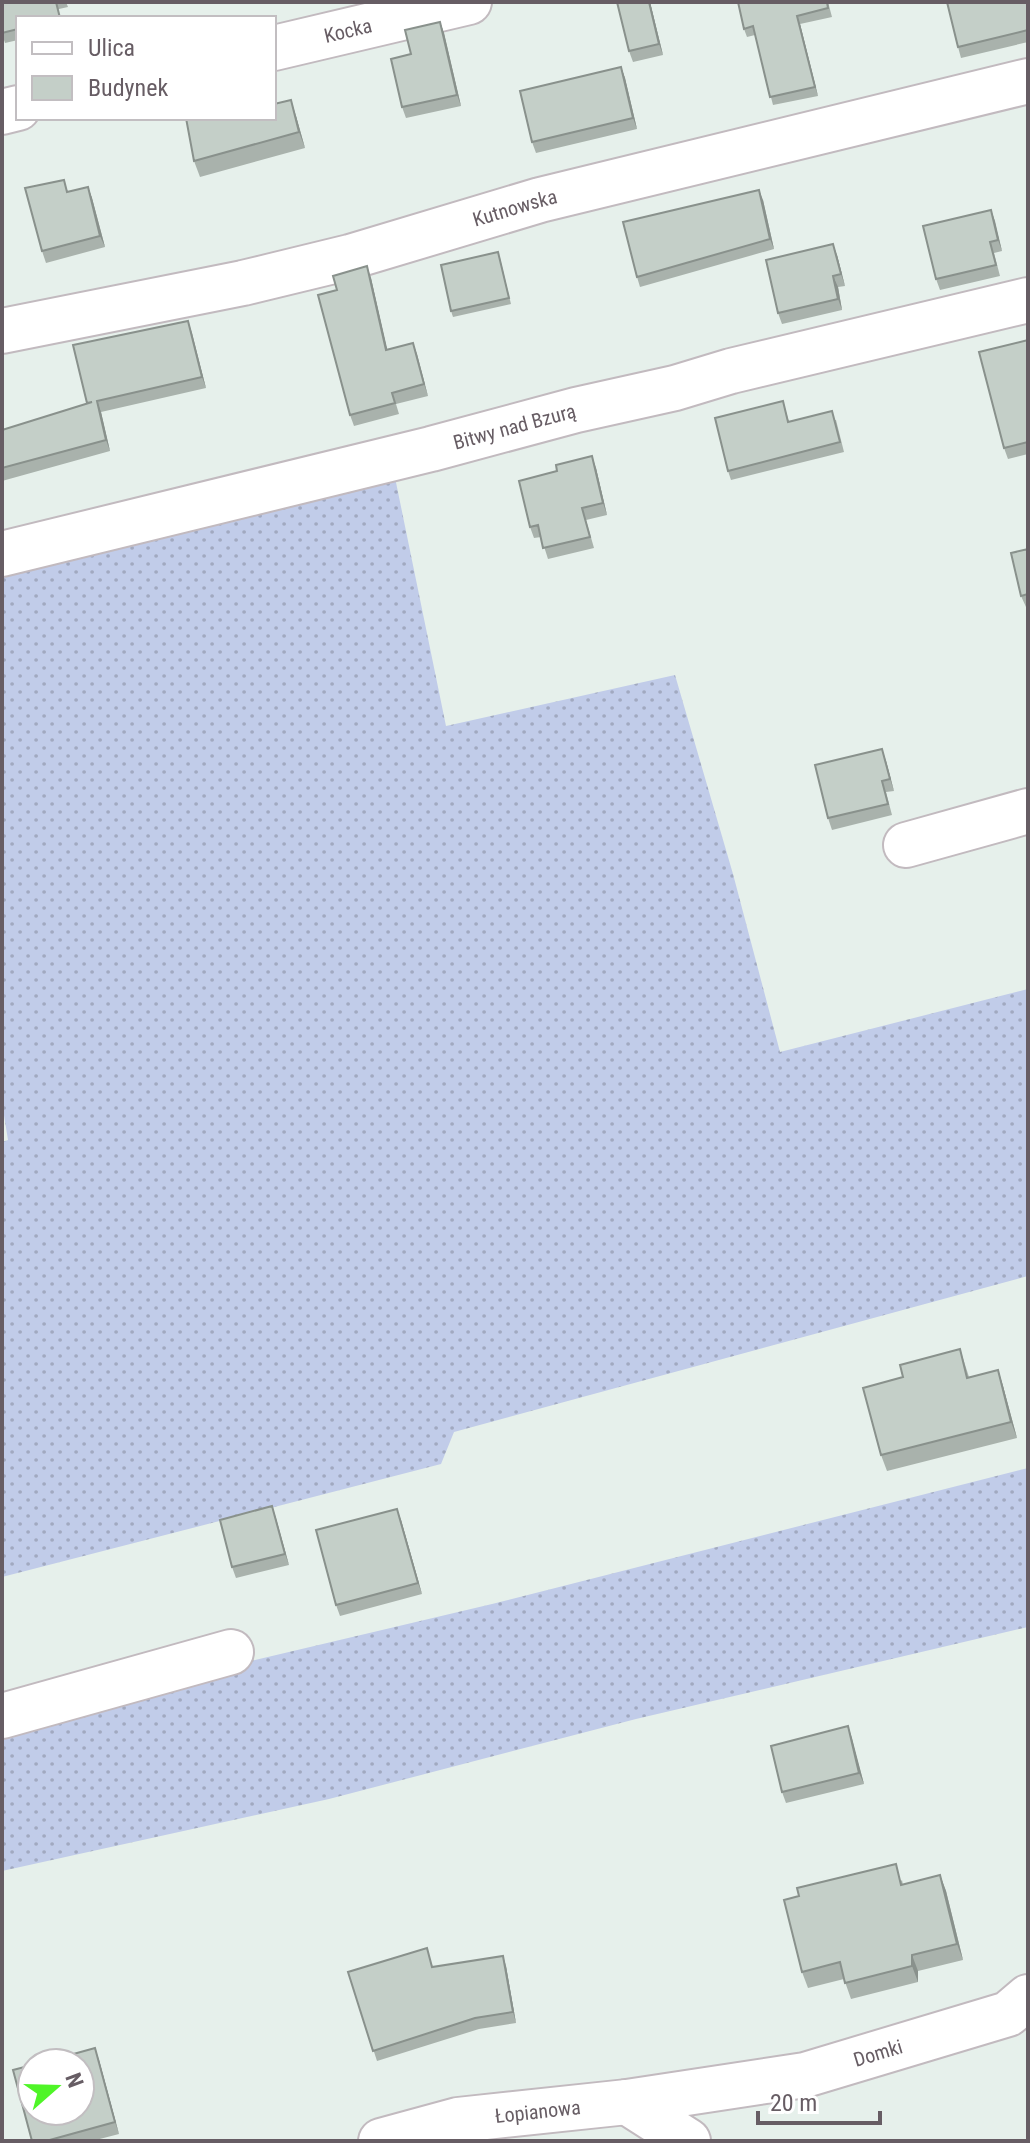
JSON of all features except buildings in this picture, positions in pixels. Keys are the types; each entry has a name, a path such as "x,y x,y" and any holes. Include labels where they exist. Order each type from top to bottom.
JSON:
{"street":[{"name":"Kocka","path":"276,48 469,2"},
{"name":"Kutnowska","path":"2,331 243,283 350,257 540,200 1028,81"},
{"name":"Bitwy nad Bzurą","path":"2,554 1028,300"},
{"path":"906,845 1028,811"},
{"path":"2,1716 231,1652"},
{"name":"Domki","path":"627,2102 805,2075 1008,2014 1028,1997"},
{"path":"627,2102 688,2141"},
{"name":"Łopianowa","path":"381,2141 458,2120 627,2102"}],"shaded area":[{"path":"391,458 446,726 675,675 733,874 780,1052 1028,989 1028,1276 454,1432 441,1464 2,1577 2,1142 8,1140 2,1103 2,554"},
{"path":"1028,1468 1028,1627 636,1719 329,1799 2,1871 2,1720 492,1604"}]}
